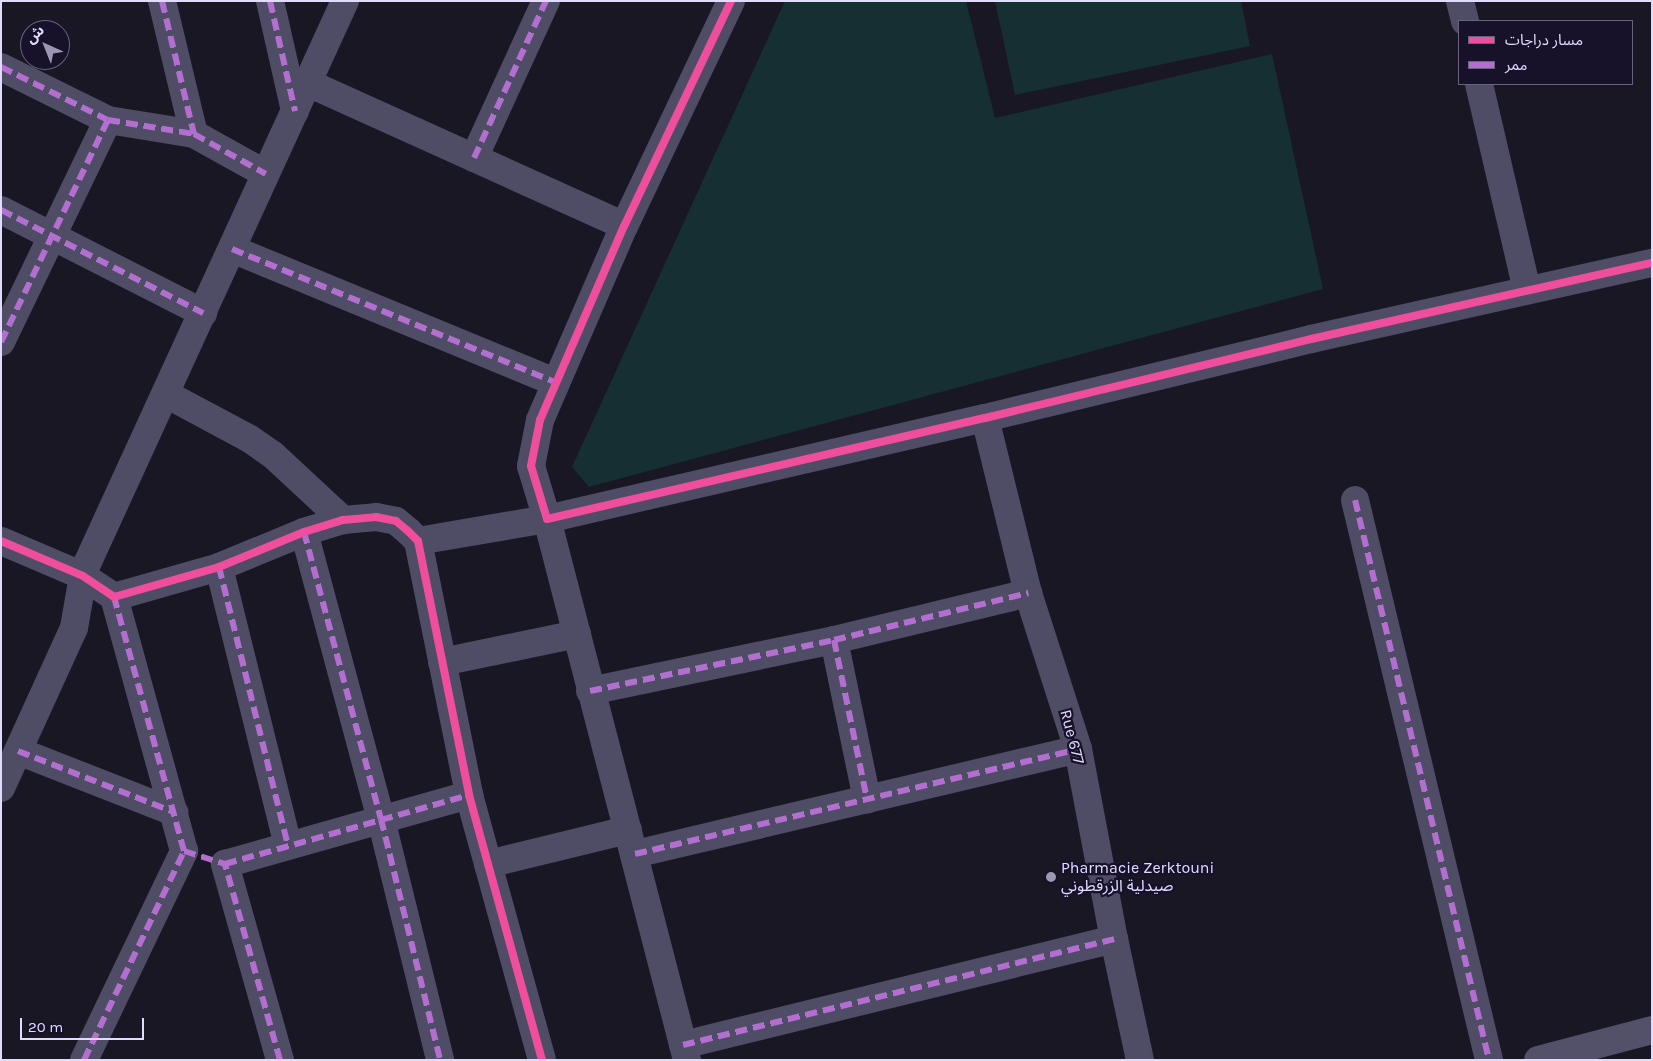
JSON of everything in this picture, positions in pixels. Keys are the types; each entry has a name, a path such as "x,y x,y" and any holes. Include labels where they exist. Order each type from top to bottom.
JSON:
{"street":[{"path":"162,1 194,134"},
{"path":"270,1 295,110"},
{"path":"1,788 74,628 83,576 345,1"},
{"path":"474,158 546,1"},
{"path":"731,1 624,226 555,382 540,420 531,466 547,519 685,1052 1114,939"},
{"path":"1460,1 1464,20"},
{"path":"1,67 108,120 148,124 194,134 266,174"},
{"path":"308,83 624,226"},
{"path":"1479,85 1527,292"},
{"path":"1,342 108,120"},
{"path":"1,210 203,313"},
{"path":"232,249 555,382"},
{"path":"418,541 547,519 985,418 1311,339 1652,263"},
{"path":"166,394 250,440 273,455 342,520"},
{"name":"Rue 677","path":"985,418 1028,593 1078,749 1114,939 1140,1060"},
{"path":"1355,500 1489,1060"},
{"path":"114,596 219,567 304,532 342,520 376,517 396,522 418,541 469,795 542,1060"},
{"path":"304,532 381,819 440,1060"},
{"path":"1,541 83,576 114,596 184,851 84,1060"},
{"path":"219,567 288,845"},
{"path":"590,691 834,640 1028,593"},
{"path":"442,662 577,634"},
{"path":"834,640 867,800"},
{"path":"488,864 631,842 867,800 1078,749"},
{"path":"18,751 174,812"},
{"path":"184,851 225,864 469,795"},
{"path":"225,864 280,1060"},
{"path":"1538,1060 1652,1030"}],"green space":[{"path":"785,1 966,1 995,118 1272,54 1323,289 589,487 572,467"},
{"path":"995,1 1241,1 1250,46 1015,95"}],"marked path":[{"path":"162,1 194,134 266,174"},
{"path":"270,1 295,111"},
{"path":"474,158 546,1"},
{"path":"1,67 108,120 194,134"},
{"path":"1,342 108,120"},
{"path":"1,210 203,313"},
{"path":"232,249 555,382"},
{"path":"1355,500 1489,1060"},
{"path":"304,532 381,819 440,1060"},
{"path":"219,567 288,845"},
{"path":"590,691 834,640 1028,593"},
{"path":"84,1060 184,851 114,597"},
{"path":"834,640 867,800"},
{"path":"635,854 1078,749"},
{"path":"18,751 174,812"},
{"path":"280,1060 225,864 469,795"},
{"path":"184,851 225,864"},
{"path":"683,1045 1114,939"}],"cycle path":[{"path":"731,1 624,226 540,420 531,466 547,519 985,418 1311,339 1652,263"},
{"path":"1,541 83,576 114,597 219,567 304,532 343,520 376,517 396,521 408,531 418,541 469,795 542,1060"}],"place":[{"name":"Pharmacie Zerktouni صيدلية الزرقطوني","path":"1051,877"}]}
